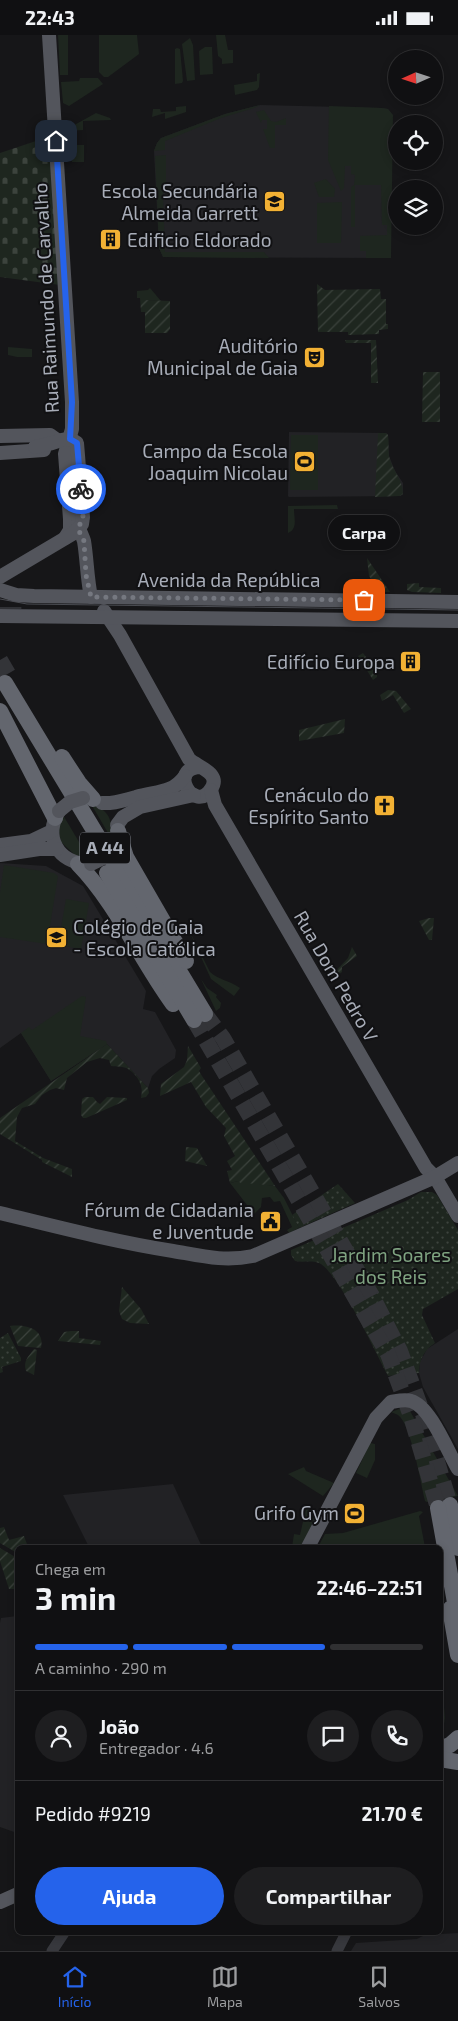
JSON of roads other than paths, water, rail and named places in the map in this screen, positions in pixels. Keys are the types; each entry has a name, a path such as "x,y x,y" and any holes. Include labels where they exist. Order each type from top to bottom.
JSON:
{"highway":[{"path":"5,685 93,800"},
{"name":"A 44","path":"5,685 200,1017"},
{"path":"0,711 55,820"},
{"path":"116,834 126,857 190,968 200,1017"},
{"path":"85,863 160,985 200,1017"},
{"path":"458,1548 444,1507 449,1604 458,1655"},
{"path":"449,1577 458,1619"},
{"path":"443,1748 458,1738"},
{"path":"443,1760 458,1762"}],"main road":[{"name":"Rua Raimundo de Carvalho","path":"49,35 72,402 67,443 70,530 65,538"},
{"path":"0,436 57,449 67,443"},
{"path":"0,441 33,444"},
{"name":"Rua Raimundo de Carvalho","path":"67,443 83,517 78,529"},
{"path":"0,453 33,444"},
{"name":"Rua Raimundo de Carvalho","path":"72,469 76,483 78,529 84,541 86,575 91,597"},
{"path":"0,577 78,529"},
{"name":"Avenida da República","path":"0,590 20,595 91,597 458,601"},
{"path":"55,820 53,841 57,849 70,861 85,863 105,857 116,834 131,810 194,795 203,796 213,786 212,776 206,769 189,759 108,617 91,597"},
{"path":"0,598 0,609"},
{"path":"400,601 405,620"},
{"name":"Avenida da República","path":"0,615 458,621"},
{"path":"0,845 31,841 55,820 70,802 93,800 112,804 136,796 168,791 180,783 192,769 201,767"},
{"path":"185,776 186,790 194,795"},
{"name":"Rua Dom Pedro V","path":"211,790 216,805 426,1168 435,1177 458,1216"},
{"path":"93,800 109,808 116,834"},
{"path":"0,855 39,849 57,849"},
{"path":"0,1213 124,1243 230,1260 253,1256 435,1177 458,1163"},
{"path":"309,1545 376,1418 391,1402 411,1401 421,1407 430,1418 458,1469"},
{"path":"0,1902 15,1895"}],"street":[{"path":"52,1951 63,1935"},
{"path":"337,1951 345,1935"}],"tunnel":[{"path":"0,660 11,679"},
{"path":"205,1014 223,1038 372,1296 400,1351 423,1414 450,1505"},
{"path":"194,1020 388,1354 411,1416 438,1508"}],"tram line":[{"path":"0,599 27,604 458,610"},
{"path":"0,608 21,608"}],"place":[{"name":"Escola Secundária Almeida Garrett","path":"274,202"},
{"name":"Edificio Eldorado","path":"111,240"},
{"name":"Auditório Municipal de Gaia","path":"314,357"},
{"name":"Campo da Escola Joaquim Nicolau","path":"304,462"},
{"name":"Carpa","path":"364,600"},
{"name":"Edifício Europa","path":"411,662"},
{"name":"Cenáculo do Espírito Santo","path":"385,806"},
{"name":"Colégio de Gaia - Escola Católica","path":"57,938"},
{"name":"Fórum de Cidadania e Juventude","path":"270,1221"},
{"name":"Grifo Gym","path":"355,1513"}],"park label":[{"name":"Jardim Soares dos Reis","path":"391,1266"}]}
